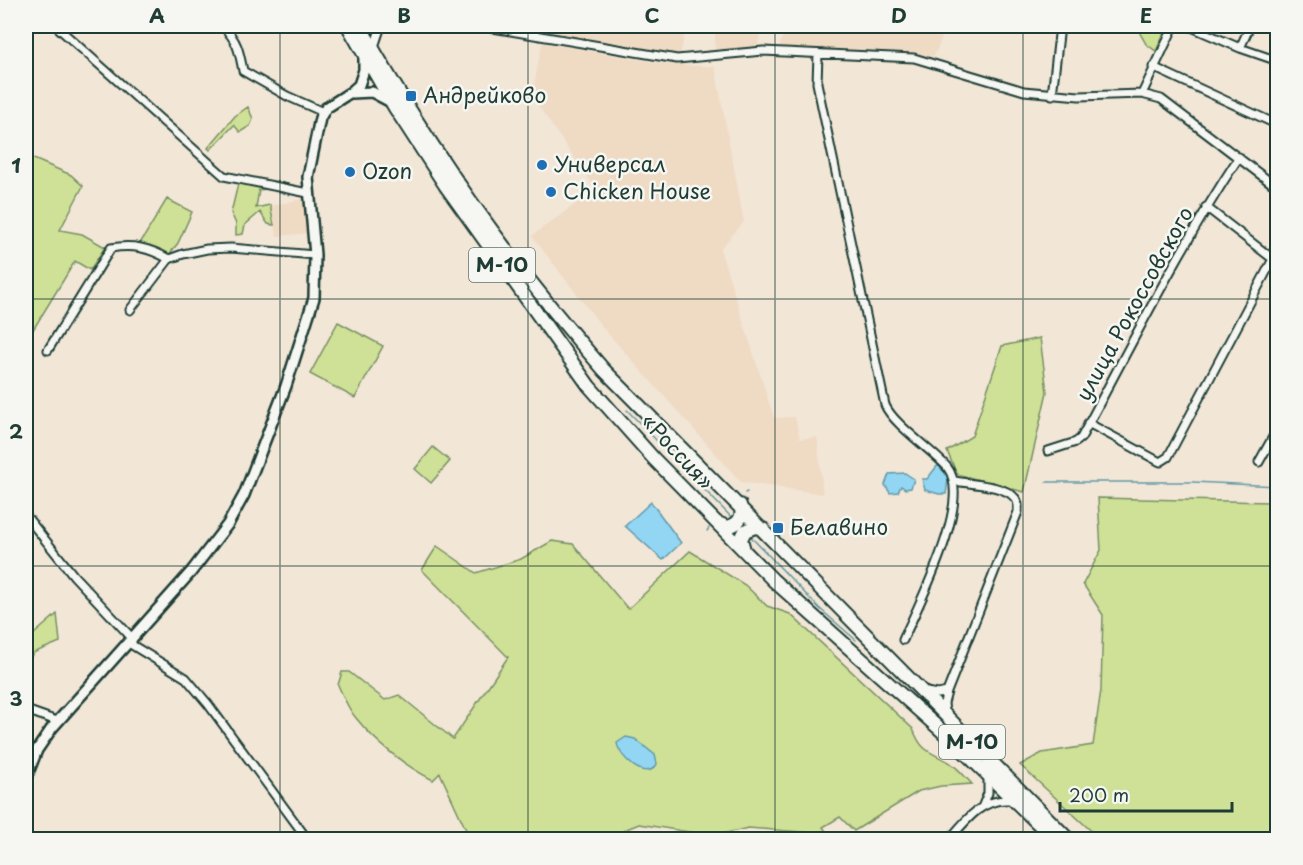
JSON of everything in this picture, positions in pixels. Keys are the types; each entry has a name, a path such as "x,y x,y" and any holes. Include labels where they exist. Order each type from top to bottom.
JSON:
{"highway":[{"name":"«Россия»","path":"348,26 395,108 445,185 589,386 654,459 745,552 812,616 982,767 1055,840"},
{"name":"«Россия»","path":"360,26 419,127 485,223 552,311 604,370 1070,840"},
{"path":"364,26 423,125 479,208 485,223"},
{"path":"717,523 727,527 737,523 741,516 740,505"},
{"path":"745,552 741,542 743,533 753,527 763,529"},
{"path":"905,697 912,710 1009,801 1030,814"}],"street":[{"path":"56,26 224,176 308,193"},
{"path":"223,26 234,37 240,50 243,71 287,96 323,112"},
{"path":"375,44 381,26"},
{"path":"481,26 677,59 763,51 914,58 1024,91 1052,95 1142,94 1161,99 1278,188"},
{"path":"1052,95 1060,26"},
{"path":"1142,94 1174,26"},
{"path":"1189,26 1240,48 1278,61"},
{"path":"1240,48 1250,26"},
{"path":"26,778 37,750 57,722 191,572 228,524 242,501 286,387 311,312 315,291 315,255 308,193 309,165 323,112 350,94 359,85 365,62 361,49"},
{"path":"818,54 818,83 885,405 888,412 946,466 954,481 953,510 946,538 903,640"},
{"path":"1154,67 1278,125"},
{"path":"350,94 363,91 376,93 388,100 395,108"},
{"name":"улица Рокоссовского","path":"1048,451 1076,442 1081,438 1206,207 1239,157"},
{"path":"1088,423 1160,462 1168,457 1275,261 1206,207"},
{"path":"48,350 111,248 129,245 152,250 169,259"},
{"path":"130,310 169,259 207,249 253,249 315,255"},
{"path":"1259,462 1278,428"},
{"path":"947,717 944,706 947,692 1018,512 1018,502 1015,496 998,488 954,481"},
{"path":"26,516 74,576 132,638 132,645 186,678 208,704 308,840"},
{"path":"919,689 931,693 947,692"},
{"path":"26,710 57,722"},
{"path":"948,840 983,805 988,793 988,780"},
{"path":"983,805 995,801 1009,801"}],"shaded area":[{"path":"502,26 686,26 680,56"},
{"path":"686,26 762,26 757,48 715,51 715,31"},
{"path":"767,26 947,26 934,56 780,47 783,29"},
{"path":"542,43 665,64 715,67 744,222 720,249 774,418 795,417 800,439 817,437 823,494 741,482 603,328 532,236 596,189 532,97"},
{"path":"306,198 309,233 277,236 272,206"}],"green space":[{"path":"1136,26 1167,26 1156,51 1146,44"},
{"path":"248,107 253,119 250,126 240,132 234,125 210,150 208,148 235,116"},
{"path":"29,157 71,175 83,186 60,230 82,234 105,247 90,270 75,261 28,338 26,337 26,163"},
{"path":"243,182 273,188 259,190 256,208 270,205 274,225 268,224 260,212 245,225 243,234 236,235 236,224 231,213 238,184"},
{"path":"167,199 192,212 178,243 168,256 139,245"},
{"path":"338,322 383,346 355,398 310,374"},
{"path":"1040,338 1047,392 1024,492 957,474 947,451 972,436 1002,346"},
{"path":"433,447 450,461 431,483 415,469"},
{"path":"1098,498 1269,502 1277,505 1277,839 1100,839 1020,765 1042,753 1093,745 1101,690 1103,615 1083,584 1101,550"},
{"path":"552,541 573,544 628,609 690,551 745,585 767,606 790,614 913,729 925,749 954,765 972,784 941,786 919,791 854,831 840,817 823,827 830,837 802,832 748,828 714,836 639,824 624,830 625,839 466,839 468,834 440,773 433,780 412,768 382,745 353,714 338,685 342,672 349,672 385,700 399,695 453,739 508,657 422,570 437,546 476,573 521,559"},
{"path":"57,614 60,642 33,653 26,666 26,641"}],"water":[{"path":"938,465 943,471 949,473 946,494 925,490 922,479 927,479"},
{"path":"905,473 914,479 911,488 905,489 901,486 898,492 890,493 885,485 889,474"},
{"path":"651,502 681,543 663,560 625,526"},
{"path":"626,737 635,739 655,755 657,764 652,769 646,771 640,769 623,755 617,743"}],"waterway":[{"path":"627,410 732,518"},
{"path":"1046,482 1193,482 1278,486"},
{"path":"751,537 819,608 856,640"}],"place":[{"name":"Андрейково","path":"411,96"},
{"name":"Универсал","path":"542,165"},
{"name":"Ozon","path":"350,172"},
{"name":"Chicken House","path":"551,192"},
{"name":"Белавино","path":"778,528"}]}
